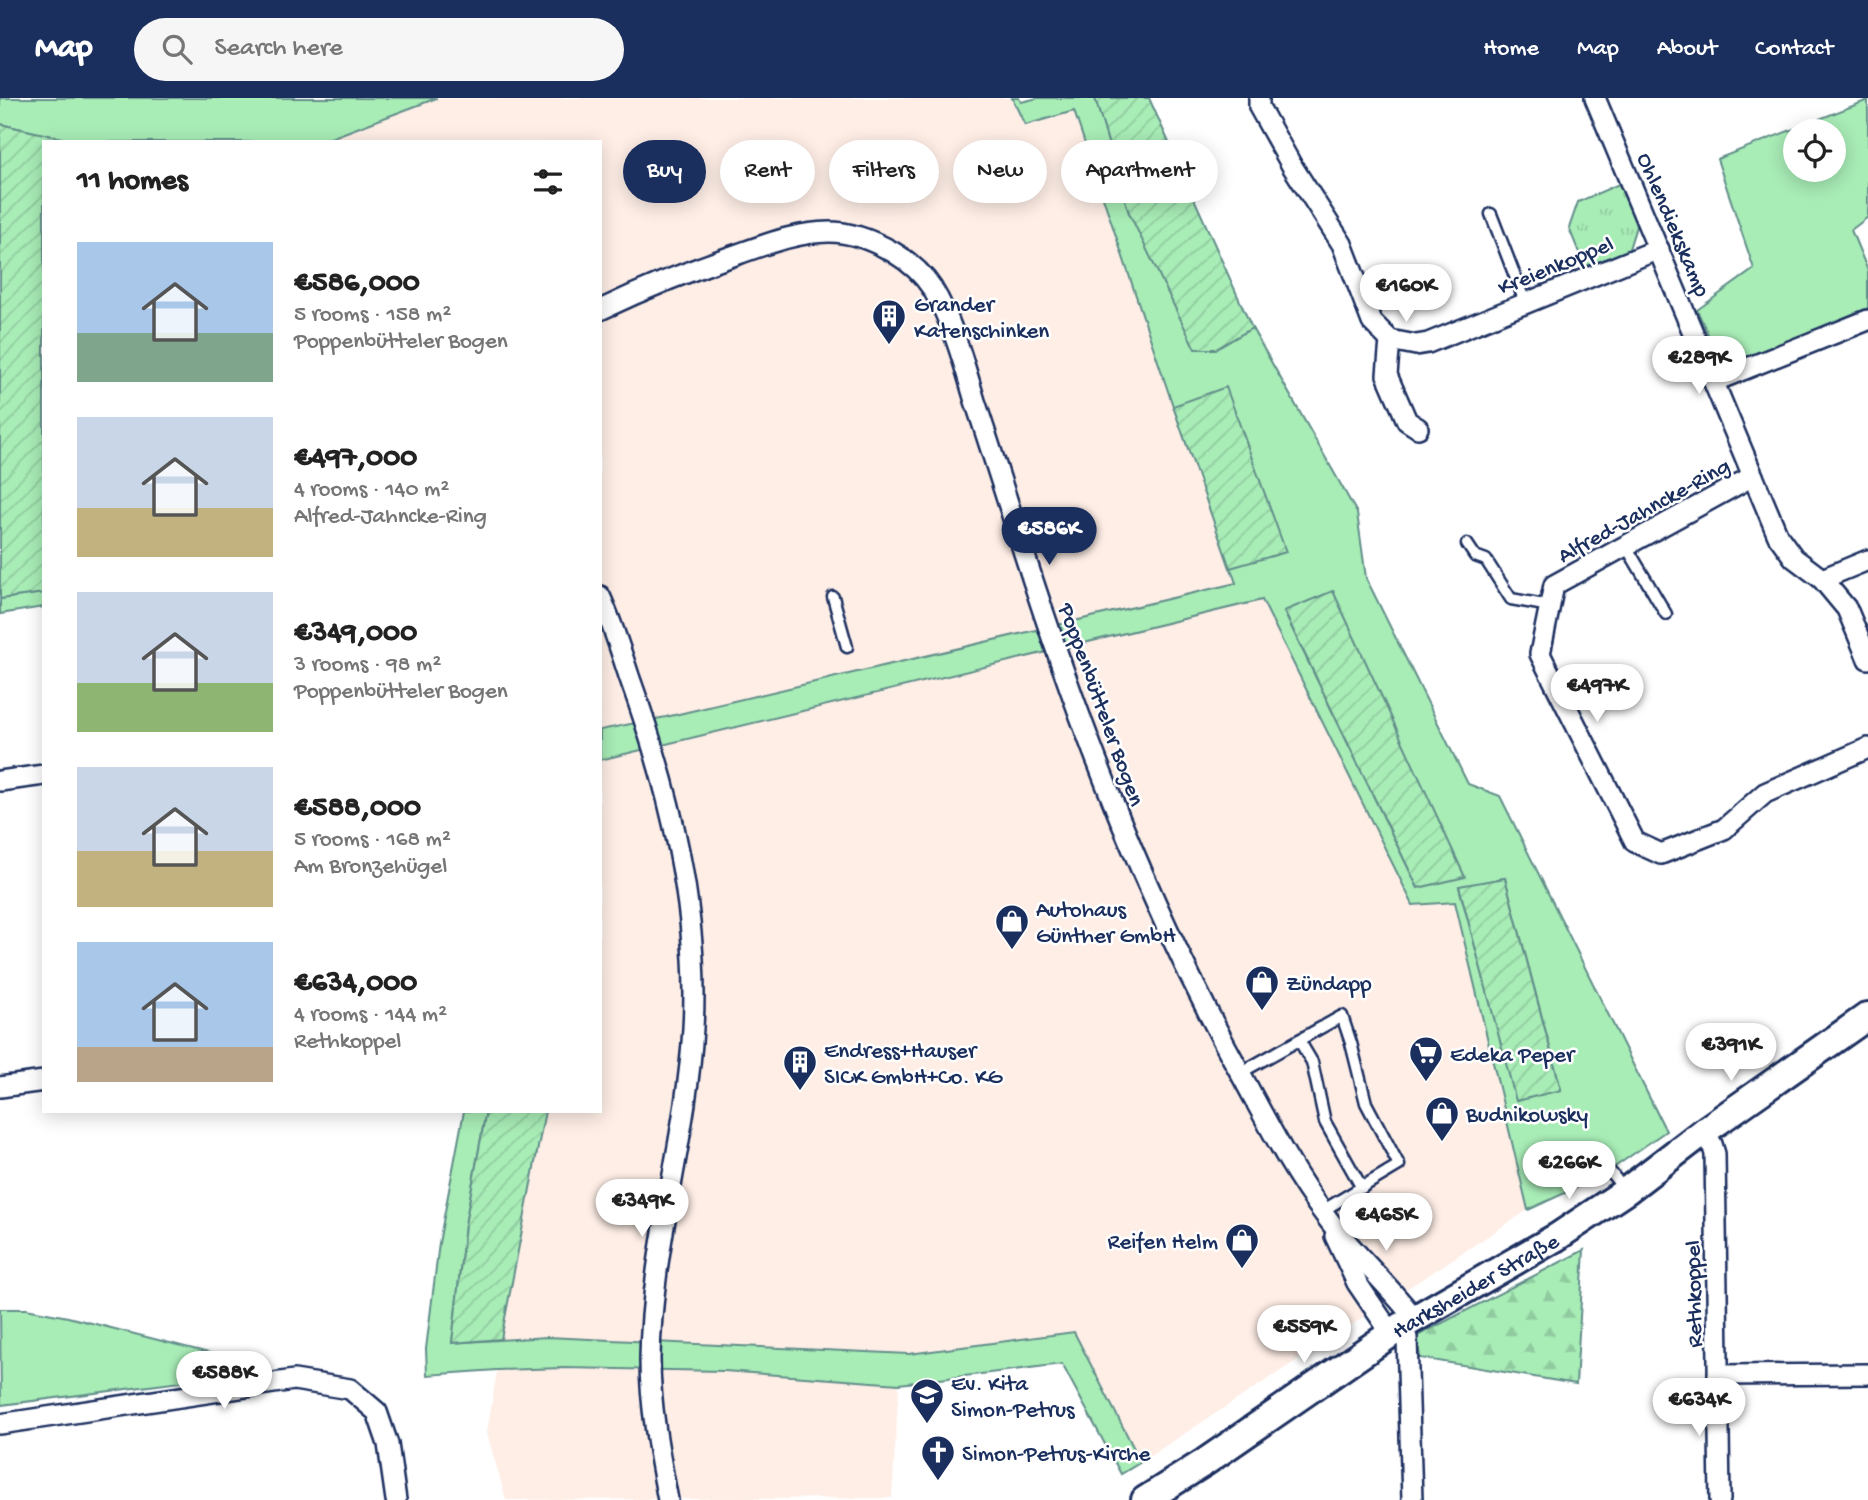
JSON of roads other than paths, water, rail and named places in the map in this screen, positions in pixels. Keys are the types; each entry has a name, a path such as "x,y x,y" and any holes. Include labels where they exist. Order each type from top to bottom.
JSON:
{"main road":[{"name":"Harksheider Straße","path":"1145,1500 1402,1326 1557,1237 1626,1192 1703,1132 1868,1016"}],"street":[{"path":"1259,98 1259,107 1292,166 1342,244 1372,322 1391,340 1387,375 1407,421 1418,428"},
{"name":"Ohlendiekskamp","path":"1595,98 1778,536 1794,558 1822,579 1847,610 1868,659"},
{"name":"Poppenbütteler Bogen","path":"602,309 649,287 717,261 770,243 821,232 851,234 873,241 914,267 930,284 941,304 963,362 1051,638 1122,825 1191,981 1265,1119 1324,1214 1402,1326"},
{"name":"Kreienkoppel","path":"1391,340 1416,345 1428,343 1659,249"},
{"path":"1715,381 1868,320"},
{"name":"Alfred-Jahncke-Ring","path":"1753,476 1554,585 1540,654 1635,842 1661,854 1724,829 1765,793 1868,748"},
{"path":"1822,579 1868,560"},
{"path":"602,601 650,733 671,814 691,943 693,1027 678,1153 661,1254 650,1358 654,1430 668,1500"},
{"path":"0,781 42,781"},
{"path":"0,1087 42,1081"},
{"name":"Rethkoppel","path":"1703,1132 1712,1144 1715,1154 1720,1500"},
{"name":"Poppenbütteler Bogen","path":"1324,1214 1357,1283 1402,1326"},
{"path":"1402,1326 1407,1338 1412,1500"},
{"path":"1718,1376 1868,1374"},
{"path":"0,1424 294,1380 350,1389 377,1412 388,1444 396,1500"}],"lane":[{"path":"1491,214 1525,302"},
{"path":"1467,544 1475,556 1486,560 1511,599 1550,606"},
{"path":"1626,546 1666,614"},
{"path":"833,597 847,647"},
{"path":"1240,1073 1342,1016 1366,1103 1399,1165 1324,1214"},
{"path":"1298,1040 1311,1062 1325,1122 1362,1188"},
{"path":"1543,1163 1594,1157 1626,1192"}],"place":[{"name":"Grander Katenschinken","path":"889,346"},
{"name":"Autohaus Günther GmbH","path":"1012,951"},
{"name":"Zündapp","path":"1262,1012"},
{"name":"Edeka Peper","path":"1426,1083"},
{"name":"Endress+Hauser SICK GmbH+Co. KG","path":"800,1092"},
{"name":"Budnikowsky","path":"1442,1143"},
{"name":"Reifen Helm","path":"1242,1270"},
{"name":"Ev. Kita Simon-Petrus","path":"927,1425"},
{"name":"Simon-Petrus-Kirche","path":"938,1482"}]}
